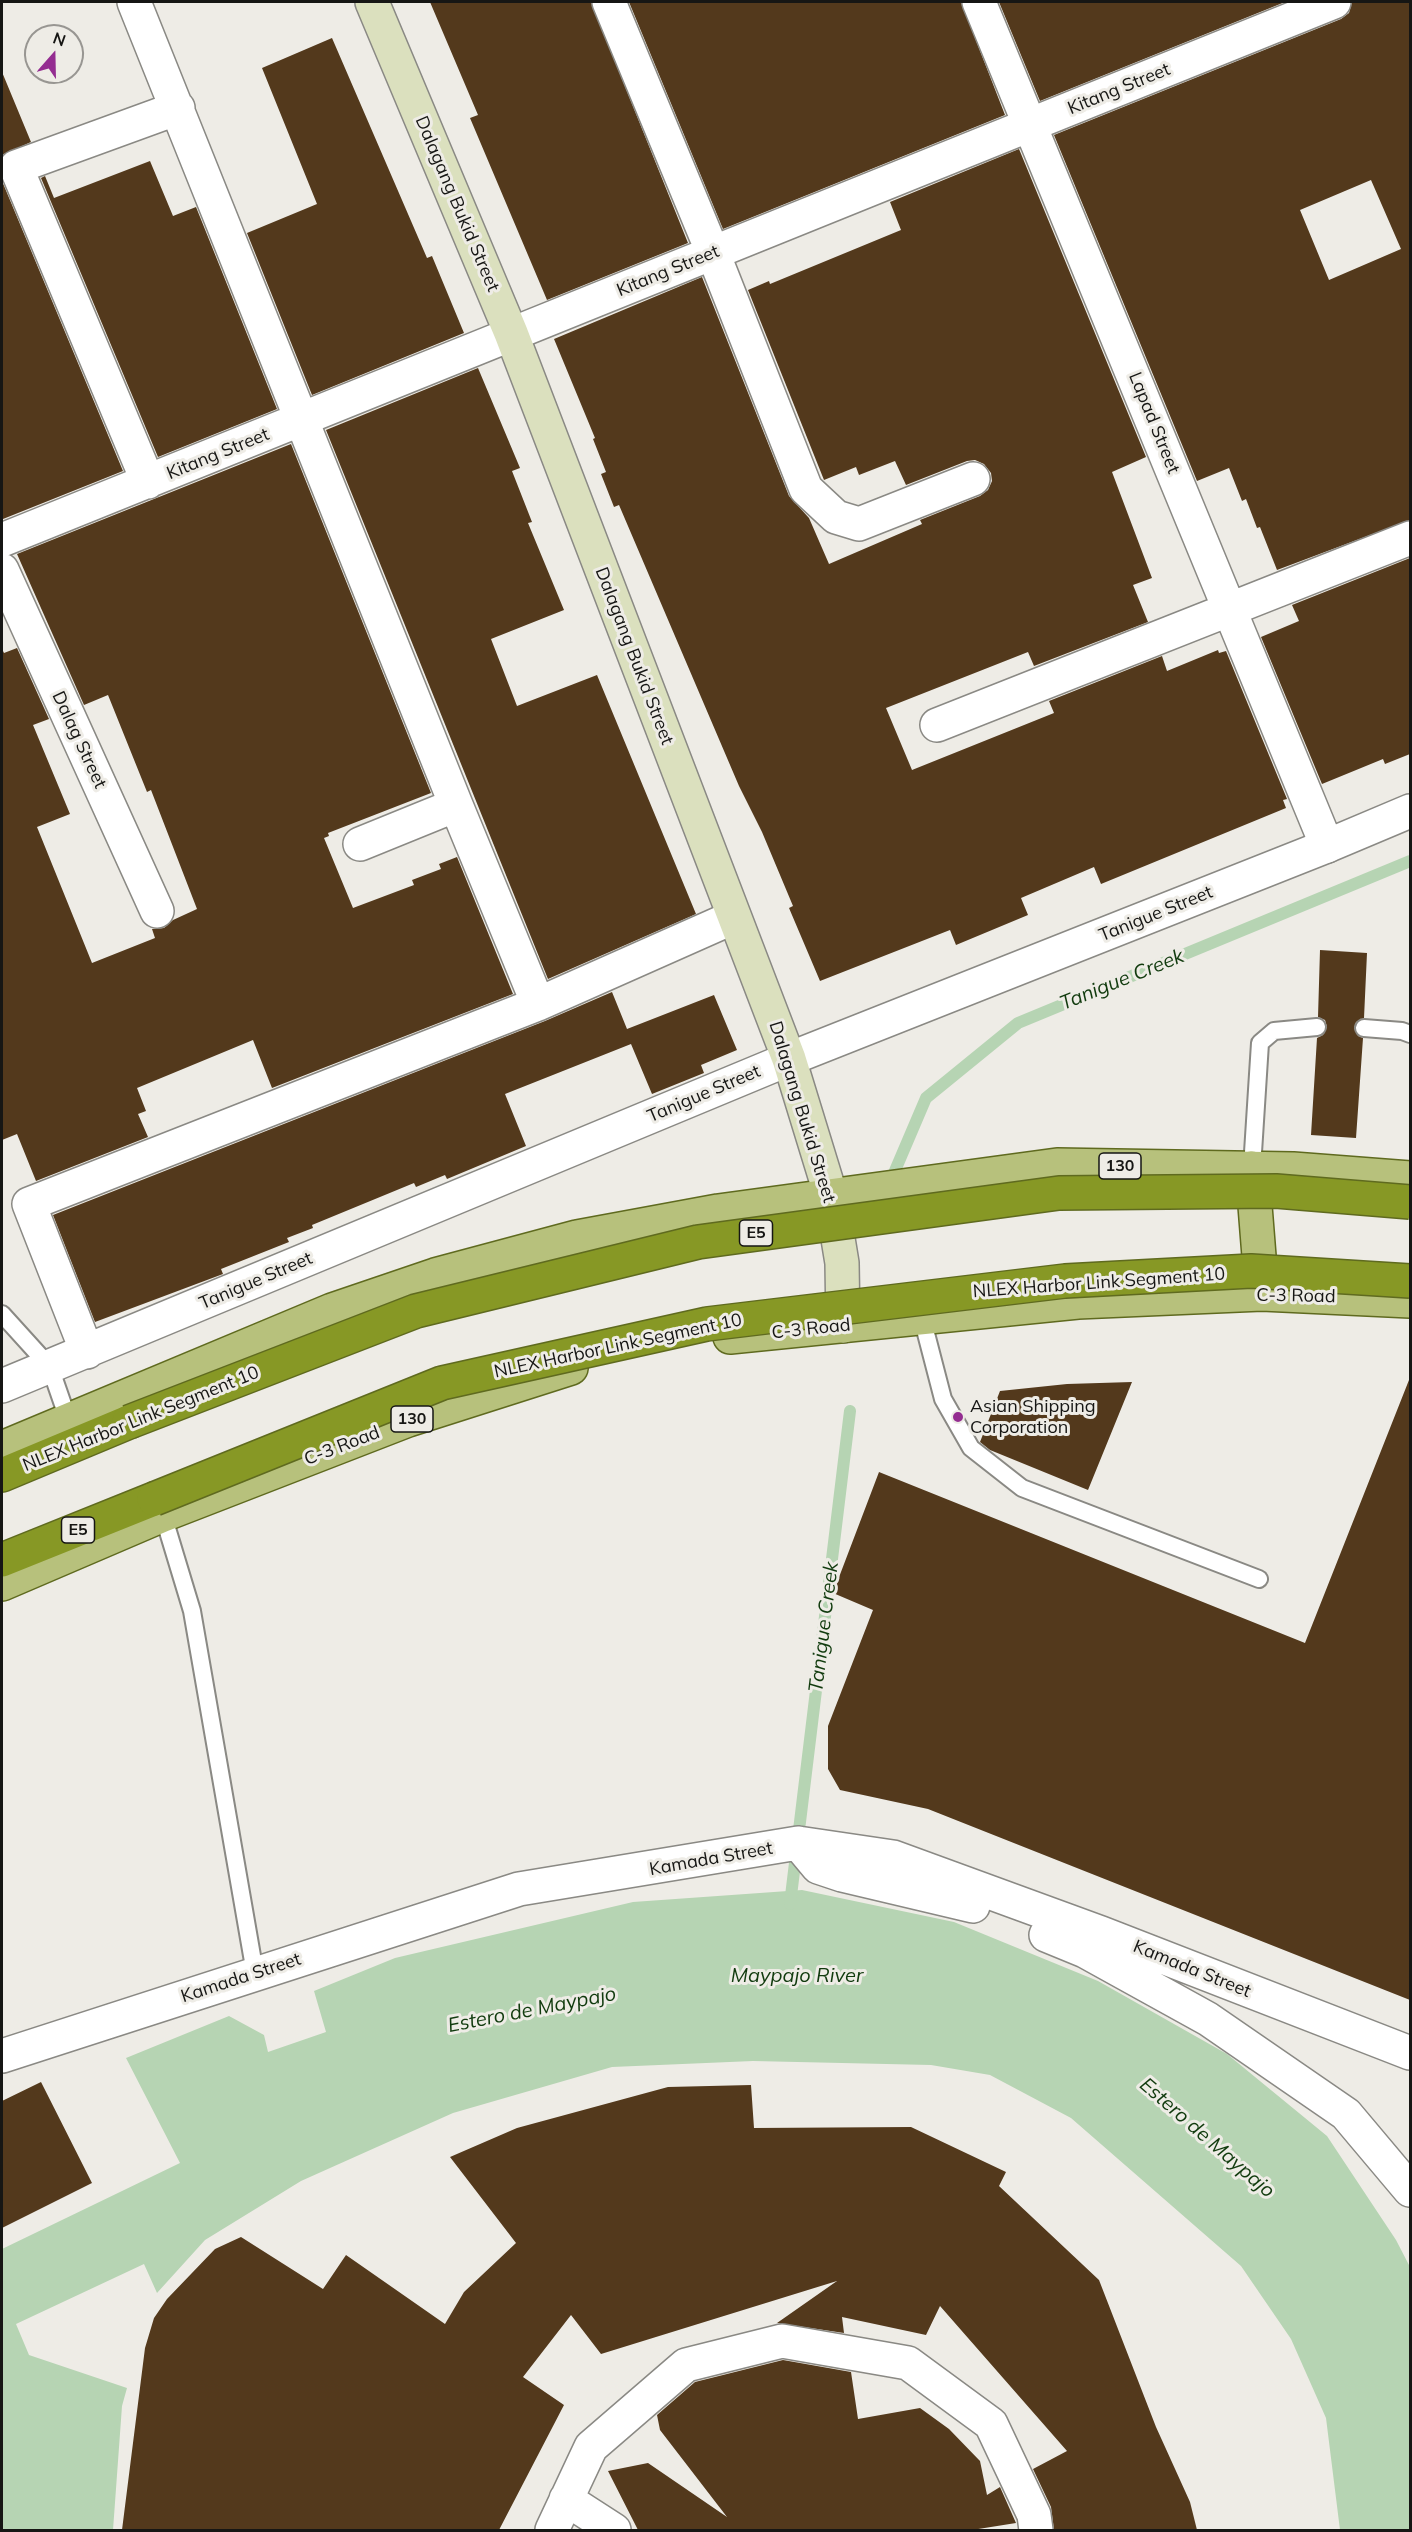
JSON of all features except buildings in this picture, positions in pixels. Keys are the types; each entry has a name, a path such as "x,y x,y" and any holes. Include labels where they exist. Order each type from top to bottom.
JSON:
{"highway":[{"name":"NLEX Harbor Link Segment 10","path":"2,1474 416,1311 698,1242 1059,1193 1276,1191 1410,1202"},
{"name":"NLEX Harbor Link Segment 10","path":"2,1560 442,1383 707,1324 1065,1281 1251,1271 1410,1281"}],"main road":[{"name":"Dalagang Bukid Street","path":"372,2 510,333 789,1059 831,1196 842,1263 843,1326"},
{"name":"130","path":"2,1448 332,1310 457,1268 577,1237 718,1211 1057,1165 1252,1168 1410,1178"},
{"path":"1252,1168 1262,1294"},
{"name":"C-3 Road","path":"2,1584 163,1515 408,1420 566,1369 638,1352 725,1337 1078,1302 1262,1294 1410,1301"}],"street":[{"path":"134,2 303,419 456,806 538,1004"},
{"path":"609,2 713,253 806,489 836,517 859,524 875,520 973,479"},
{"name":"Lapad Street","path":"979,2 1032,124 1327,846"},
{"name":"Kitang Street","path":"2,540 1334,2"},
{"path":"148,482 16,167 178,108"},
{"path":"937,725 1410,538"},
{"name":"Dalag Street","path":"2,570 157,910"},
{"path":"360,844 456,806"},
{"name":"Tanigue Street","path":"2,1386 789,1059 1410,811"},
{"path":"87,1352 29,1204 538,1004 734,917"},
{"path":"798,1844 818,1867 842,1875 964,1902 1085,1951 1208,2019 1346,2114 1410,2190"},
{"name":"Kamada Street","path":"2,2056 519,1889 798,1844 893,1857 1101,1932 1410,2053"},
{"path":"552,2530 591,2446 686,2365 782,2341 908,2363 991,2424 1034,2515 1036,2530"},
{"path":"566,2499 614,2530"}],"lane":[{"path":"1252,1168 1260,1043 1274,1031 1317,1027"},
{"path":"1364,1028 1402,1030 1410,1034"},
{"path":"2,1314 50,1367 68,1419"},
{"path":"922,1318 943,1399 971,1449 1023,1488 1259,1579"},
{"path":"163,1515 192,1611 255,1973"}],"water":[{"name":"Maypajo River","path":"802,1890 954,1922 1098,1981 1227,2054 1327,2136 1396,2240 1410,2267 1410,2530 1340,2530 1326,2418 1291,2339 1241,2266 1071,2118 990,2075 931,2065 753,2061 612,2067 453,2113 301,2181 205,2240 157,2293 144,2264 16,2324 29,2355 127,2388 122,2406 113,2530 2,2530 2,2249 180,2163 126,2058 229,2016 264,2035 268,2052 326,2032 314,1991 395,1958 633,1902"}],"waterway":[{"name":"Tanigue Creek","path":"894,1173 926,1098 1018,1023 1410,861"},
{"name":"Tanigue Creek","path":"790,1904 850,1411"}],"place":[{"name":"Asian Shipping Corporation","path":"958,1417"}],"water label":[{"name":"Estero de Maypajo","path":"532,2010"},
{"name":"Estero de Maypajo","path":"1207,2138"}]}
